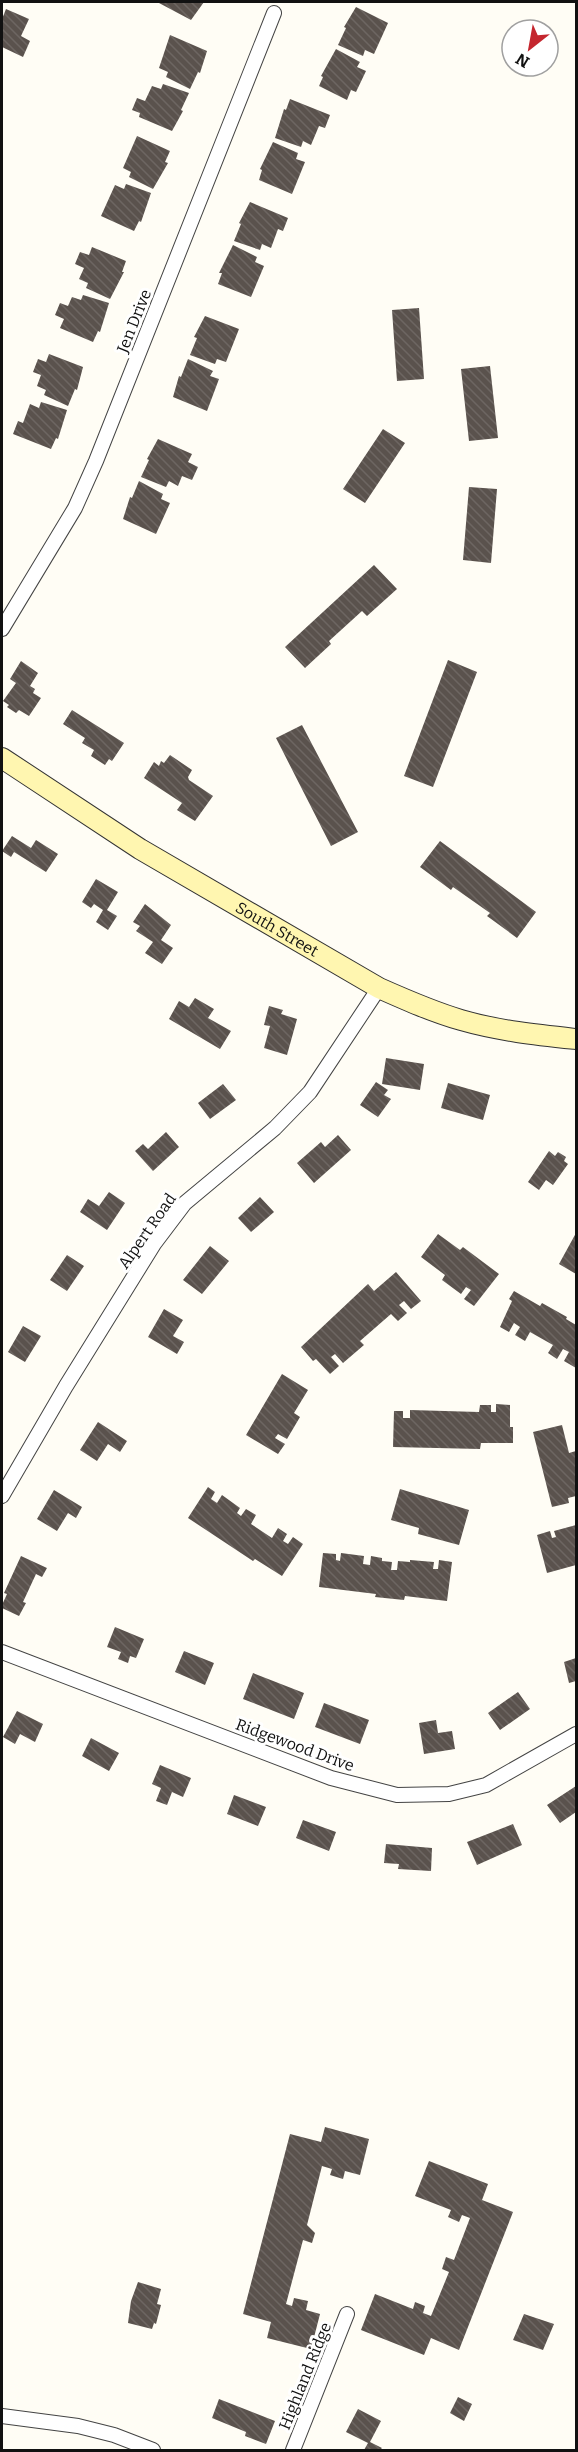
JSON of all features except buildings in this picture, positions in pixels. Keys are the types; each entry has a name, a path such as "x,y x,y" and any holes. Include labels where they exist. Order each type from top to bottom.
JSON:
{"street":[{"name":"Jen Drive","path":"2,629 75,508 96,461 274,13"},
{"name":"South Street","path":"2,758 140,849 379,988 462,1021 522,1033 576,1039"},
{"name":"Alpert Road","path":"2,1496 66,1386 154,1244 185,1203 275,1128 310,1092 379,988"},
{"name":"Ridgewood Drive","path":"2,1652 331,1778 397,1795 449,1794 486,1785 576,1734"},
{"name":"Highland Ridge","path":"293,2451 347,2314"},
{"path":"2,2416 55,2422 101,2431 153,2451"}]}
